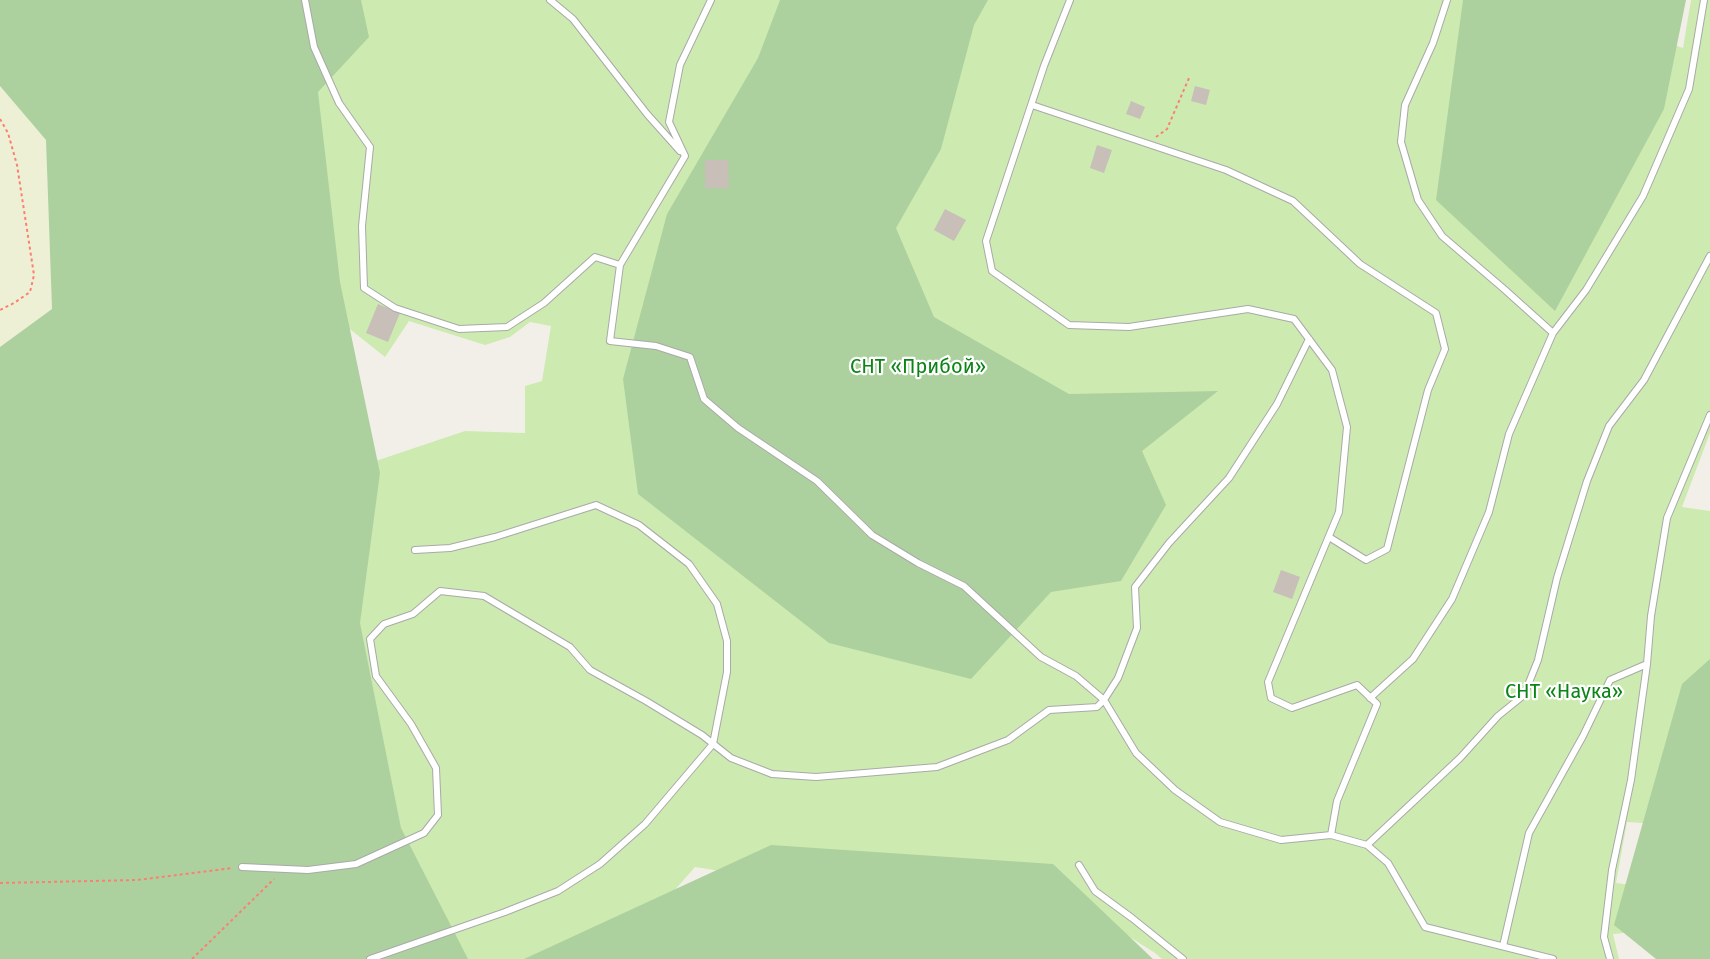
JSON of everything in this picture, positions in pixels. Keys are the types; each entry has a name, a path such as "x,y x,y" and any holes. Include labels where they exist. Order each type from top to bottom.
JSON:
{"lane":[{"path":"305,0 314,47 339,103 370,147 362,226 364,288 395,308 459,329 507,327 544,303 595,257 620,266"},
{"path":"550,0 573,19 640,105 685,156"},
{"path":"685,156 669,122 680,65 711,0"},
{"path":"1070,0 986,241 992,271 1069,325 1129,327 1248,309 1294,319 1332,370 1347,427 1339,512 1268,682 1271,698 1292,708 1357,685 1377,704 1337,801 1331,836"},
{"path":"1447,0 1434,43 1405,105 1401,142 1418,200 1442,236 1553,333"},
{"path":"1370,698 1413,659 1452,599 1489,512 1509,434 1553,333 1586,290 1643,196 1689,88 1704,0"},
{"path":"1032,105 1226,170 1293,201 1360,264 1436,313 1446,349 1428,390 1387,549 1366,560 1329,537"},
{"path":"685,156 620,266 610,341 656,346 690,357 704,399 738,428 817,481 872,535 918,563 964,586 1041,657 1077,676 1104,700 1136,753 1175,790 1220,822 1281,840 1331,836 1367,845 1388,863 1425,927 1552,959"},
{"path":"1367,845 1460,758 1498,716 1524,695 1538,660 1557,578 1587,481 1609,426 1644,380 1710,256"},
{"path":"242,867 308,870 356,864 424,834 438,815 436,768 411,724 376,676 370,639 384,624 413,614 440,591 484,596 570,647 590,670 702,735 731,759 772,774 816,777 937,767 1008,740 1049,710 1097,708 1118,678 1137,628 1135,587 1169,543 1229,478 1277,404 1309,339"},
{"path":"1611,959 1604,937 1612,870 1631,780 1647,664 1651,616 1667,518 1710,415"},
{"path":"370,959 558,891 600,864 645,824 713,744 727,672 727,641 717,604 689,564 639,525 596,505 495,537 450,548 415,550"},
{"path":"1503,946 1529,833 1583,736 1610,680 1647,664"},
{"path":"1078,866 1095,891 1183,959"}],"path":[{"path":"1147,143 1167,129 1188,78"},
{"path":"0,119 8,133 17,165 34,275 30,292 0,310"},
{"path":"0,883 137,880 242,867"},
{"path":"192,959 285,869"}],"green space":[{"path":"0,0 361,0 369,37 318,92 340,282 380,473 360,623 401,828 468,959 0,959 0,347 52,309 46,140 0,86"},
{"name":"СНТ «Прибой»","path":"289,0 1576,0 1607,22 1683,48 1691,0 1710,0 1710,433 1682,507 1710,511 1710,812 1707,827 1627,822 1616,883 1671,890 1673,928 1613,934 1619,959 1162,959 1076,903 726,872 695,867 651,917 595,959 0,959 0,800 328,477 465,431 525,433 525,386 542,381 551,326 530,322 510,337 485,345 409,321 385,357 312,299"},
{"path":"780,0 988,0 974,25 941,149 896,228 934,317 1069,394 1218,391 1142,451 1166,505 1121,581 1051,592 971,679 829,643 638,494 623,379 667,214 758,58"},
{"path":"1463,0 1686,0 1664,109 1555,311 1436,200"},
{"path":"0,86 46,140 52,310 0,347"},
{"path":"1710,659 1710,959 1656,959 1614,925 1682,684"},
{"path":"771,845 1053,864 1153,959 524,959"}],"building":[{"path":"1195,86 1210,90 1206,105 1191,101"},
{"path":"1131,101 1145,107 1140,119 1126,114"},
{"path":"1097,145 1112,150 1104,173 1090,168"},
{"path":"705,160 728,160 729,188 705,188"},
{"path":"945,209 966,220 954,241 934,230"},
{"path":"378,304 400,313 388,342 366,333"},
{"path":"1281,570 1300,577 1292,599 1273,592"}],"park label":[{"name":"СНТ «Наука»","path":"1564,692"}]}
